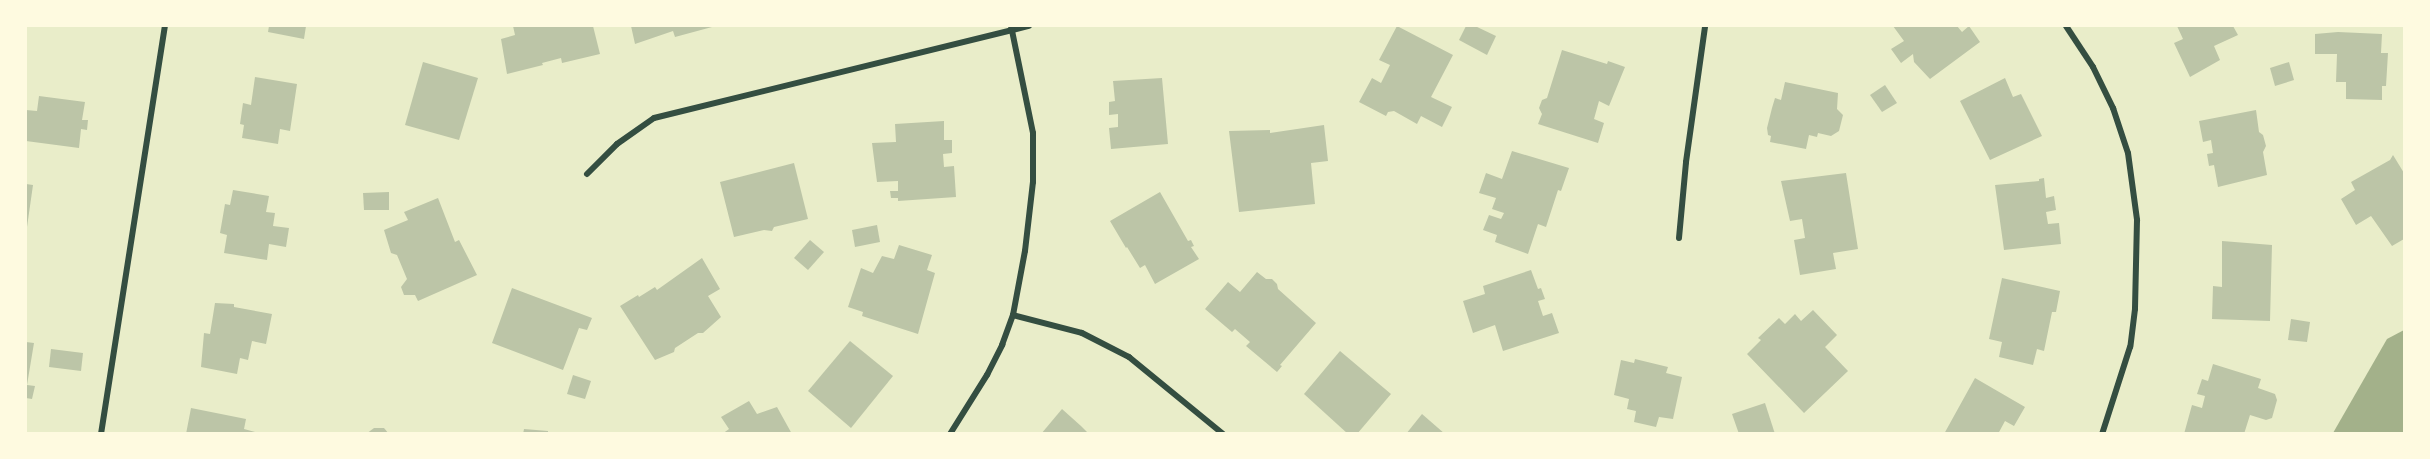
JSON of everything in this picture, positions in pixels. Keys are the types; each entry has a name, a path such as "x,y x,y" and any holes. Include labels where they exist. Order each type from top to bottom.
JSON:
{"street":[{"path":"101,434 165,26"},
{"path":"587,174 617,144 654,117 1011,27 1029,26"},
{"path":"1679,238 1686,162 1705,26"},
{"path":"2066,26 2093,67 2114,108 2128,153 2137,220 2135,309 2130,347 2102,434"},
{"path":"950,434 987,375 1013,315 1025,251 1033,173 1033,133 1011,27"},
{"path":"1013,315 1082,333 1129,357 1223,434"}],"shaded area":[{"path":"2404,330 2404,433 2333,433 2387,339"}],"building":[{"path":"269,26 306,26 304,39 268,32"},
{"path":"513,26 593,26 600,54 562,63 561,58 507,74 501,39 515,35"},
{"path":"631,26 712,27 675,37 673,31 635,44"},
{"path":"1397,26 1453,55 1431,97 1452,107 1442,127 1421,116 1417,124 1394,111 1388,112 1386,116 1359,102 1372,78 1381,83 1390,65 1379,60"},
{"path":"1466,26 1475,26 1496,36 1487,55 1459,40"},
{"path":"1893,26 1957,26 1962,32 1969,26 1980,42 1930,79 1914,62 1913,54 1901,63 1891,49 1904,41"},
{"path":"2177,26 2233,26 2238,35 2214,46 2220,60 2190,77 2174,43 2183,39"},
{"path":"2338,32 2382,34 2381,53 2388,53 2386,86 2382,86 2382,100 2346,99 2346,82 2336,82 2337,54 2315,54 2315,34"},
{"path":"1562,50 1625,67 1609,106 1599,101 1594,119 1604,123 1598,143 1538,124 1542,114 1539,108 1542,100 1547,98"},
{"path":"423,62 478,78 459,140 405,125"},
{"path":"2289,62 2294,80 2275,86 2270,68"},
{"path":"255,77 297,84 290,131 280,129 278,144 242,138 244,125 240,124 243,103 251,105"},
{"path":"1162,78 1168,144 1111,149 1109,128 1118,127 1118,114 1109,115 1109,102 1115,101 1113,81"},
{"path":"2005,78 2013,97 2021,94 2042,136 1990,160 1960,101"},
{"path":"1785,82 1838,93 1837,109 1843,115 1839,131 1831,136 1818,133 1817,137 1809,135 1806,149 1770,142 1771,136 1768,135 1767,128 1772,108 1775,98 1781,100"},
{"path":"1885,85 1897,103 1882,112 1870,95"},
{"path":"39,96 85,102 82,120 88,120 87,130 81,129 79,148 26,141 26,110 37,111"},
{"path":"2256,110 2259,132 2263,135 2266,146 2263,152 2267,175 2218,187 2214,165 2209,166 2207,154 2213,153 2211,140 2203,142 2199,121"},
{"path":"944,121 944,140 952,140 952,153 943,154 944,167 954,166 956,197 898,201 898,198 891,198 890,191 898,191 898,181 877,182 872,143 896,142 895,124"},
{"path":"1324,125 1328,161 1311,163 1315,204 1239,212 1229,131 1270,130 1270,133"},
{"path":"1512,151 1569,168 1561,191 1558,190 1546,227 1538,224 1528,254 1495,242 1497,235 1483,230 1489,215 1501,219 1504,213 1492,209 1496,198 1479,193 1486,173 1502,179"},
{"path":"2393,155 2404,173 2404,239 2392,246 2371,216 2356,225 2341,199 2355,190 2351,182 2390,160"},
{"path":"794,163 808,219 774,227 772,231 764,230 734,237 720,182"},
{"path":"1846,173 1858,249 1833,253 1836,269 1800,275 1794,240 1805,238 1802,219 1790,221 1781,181"},
{"path":"2044,178 2046,198 2054,196 2056,210 2046,212 2048,224 2059,223 2061,244 2004,250 1995,185 2039,181"},
{"path":"26,184 33,185 27,227 26,227"},
{"path":"233,190 269,196 266,212 275,213 273,226 289,228 286,247 269,244 267,260 224,253 227,235 220,233 225,204 230,205"},
{"path":"389,192 389,210 364,210 363,193"},
{"path":"1160,192 1188,241 1191,240 1194,246 1191,247 1199,259 1155,284 1145,265 1140,268 1110,221"},
{"path":"438,198 455,242 459,240 477,275 418,301 415,295 404,295 401,287 407,279 397,255 391,253 384,230 408,220 404,212"},
{"path":"877,225 880,242 855,247 852,230"},
{"path":"810,240 824,252 808,270 794,258"},
{"path":"2222,241 2272,245 2270,321 2212,319 2213,286 2222,287"},
{"path":"899,245 932,255 927,270 935,273 918,334 862,316 863,312 848,307 861,268 873,273 882,256 894,259"},
{"path":"702,258 720,289 708,296 721,317 703,333 698,333 675,348 674,352 655,360 620,306 655,287 657,290"},
{"path":"1531,270 1538,289 1541,288 1545,299 1538,301 1543,316 1552,313 1559,333 1503,351 1495,325 1473,333 1463,301 1485,294 1483,286"},
{"path":"1257,272 1266,279 1272,279 1278,289 1316,323 1280,365 1282,366 1277,372 1246,346 1250,342 1235,329 1232,332 1205,309 1228,282 1240,292"},
{"path":"2002,278 2060,291 2056,312 2052,312 2044,351 2037,349 2033,365 1999,357 2002,342 1989,339"},
{"path":"512,288 592,318 587,330 579,328 563,370 492,343"},
{"path":"215,303 234,304 234,307 272,314 266,344 252,341 248,360 240,358 237,374 201,367 204,333 210,334"},
{"path":"1813,310 1837,335 1825,347 1848,371 1804,413 1747,354 1761,340 1758,338 1779,318 1785,324 1795,314 1801,321"},
{"path":"2291,319 2310,322 2307,342 2288,340"},
{"path":"850,341 893,376 851,428 808,391"},
{"path":"26,342 34,343 27,385 35,386 32,399 26,398"},
{"path":"51,349 83,353 81,371 49,367"},
{"path":"1340,351 1391,394 1357,434 1348,434 1304,394"},
{"path":"1635,359 1668,367 1666,373 1682,377 1673,419 1659,417 1656,427 1634,422 1636,411 1627,409 1629,399 1614,395 1621,360 1634,363"},
{"path":"2213,364 2261,379 2258,388 2275,394 2277,400 2272,418 2266,420 2250,415 2244,434 2184,434 2192,405 2202,408 2205,396 2197,394 2202,379 2208,381"},
{"path":"573,375 591,381 585,399 567,394"},
{"path":"1975,378 2025,407 2014,426 2005,421 1998,434 1944,434"},
{"path":"749,401 757,414 777,407 792,434 722,434 729,429 721,417"},
{"path":"1765,403 1775,434 1739,434 1732,414"},
{"path":"191,408 246,419 244,429 263,434 186,434"},
{"path":"1062,409 1081,426 1089,434 1041,434"},
{"path":"1422,414 1445,434 1406,434"},
{"path":"374,428 384,428 389,434 366,434"},
{"path":"524,429 548,431 548,434 523,434"}]}
